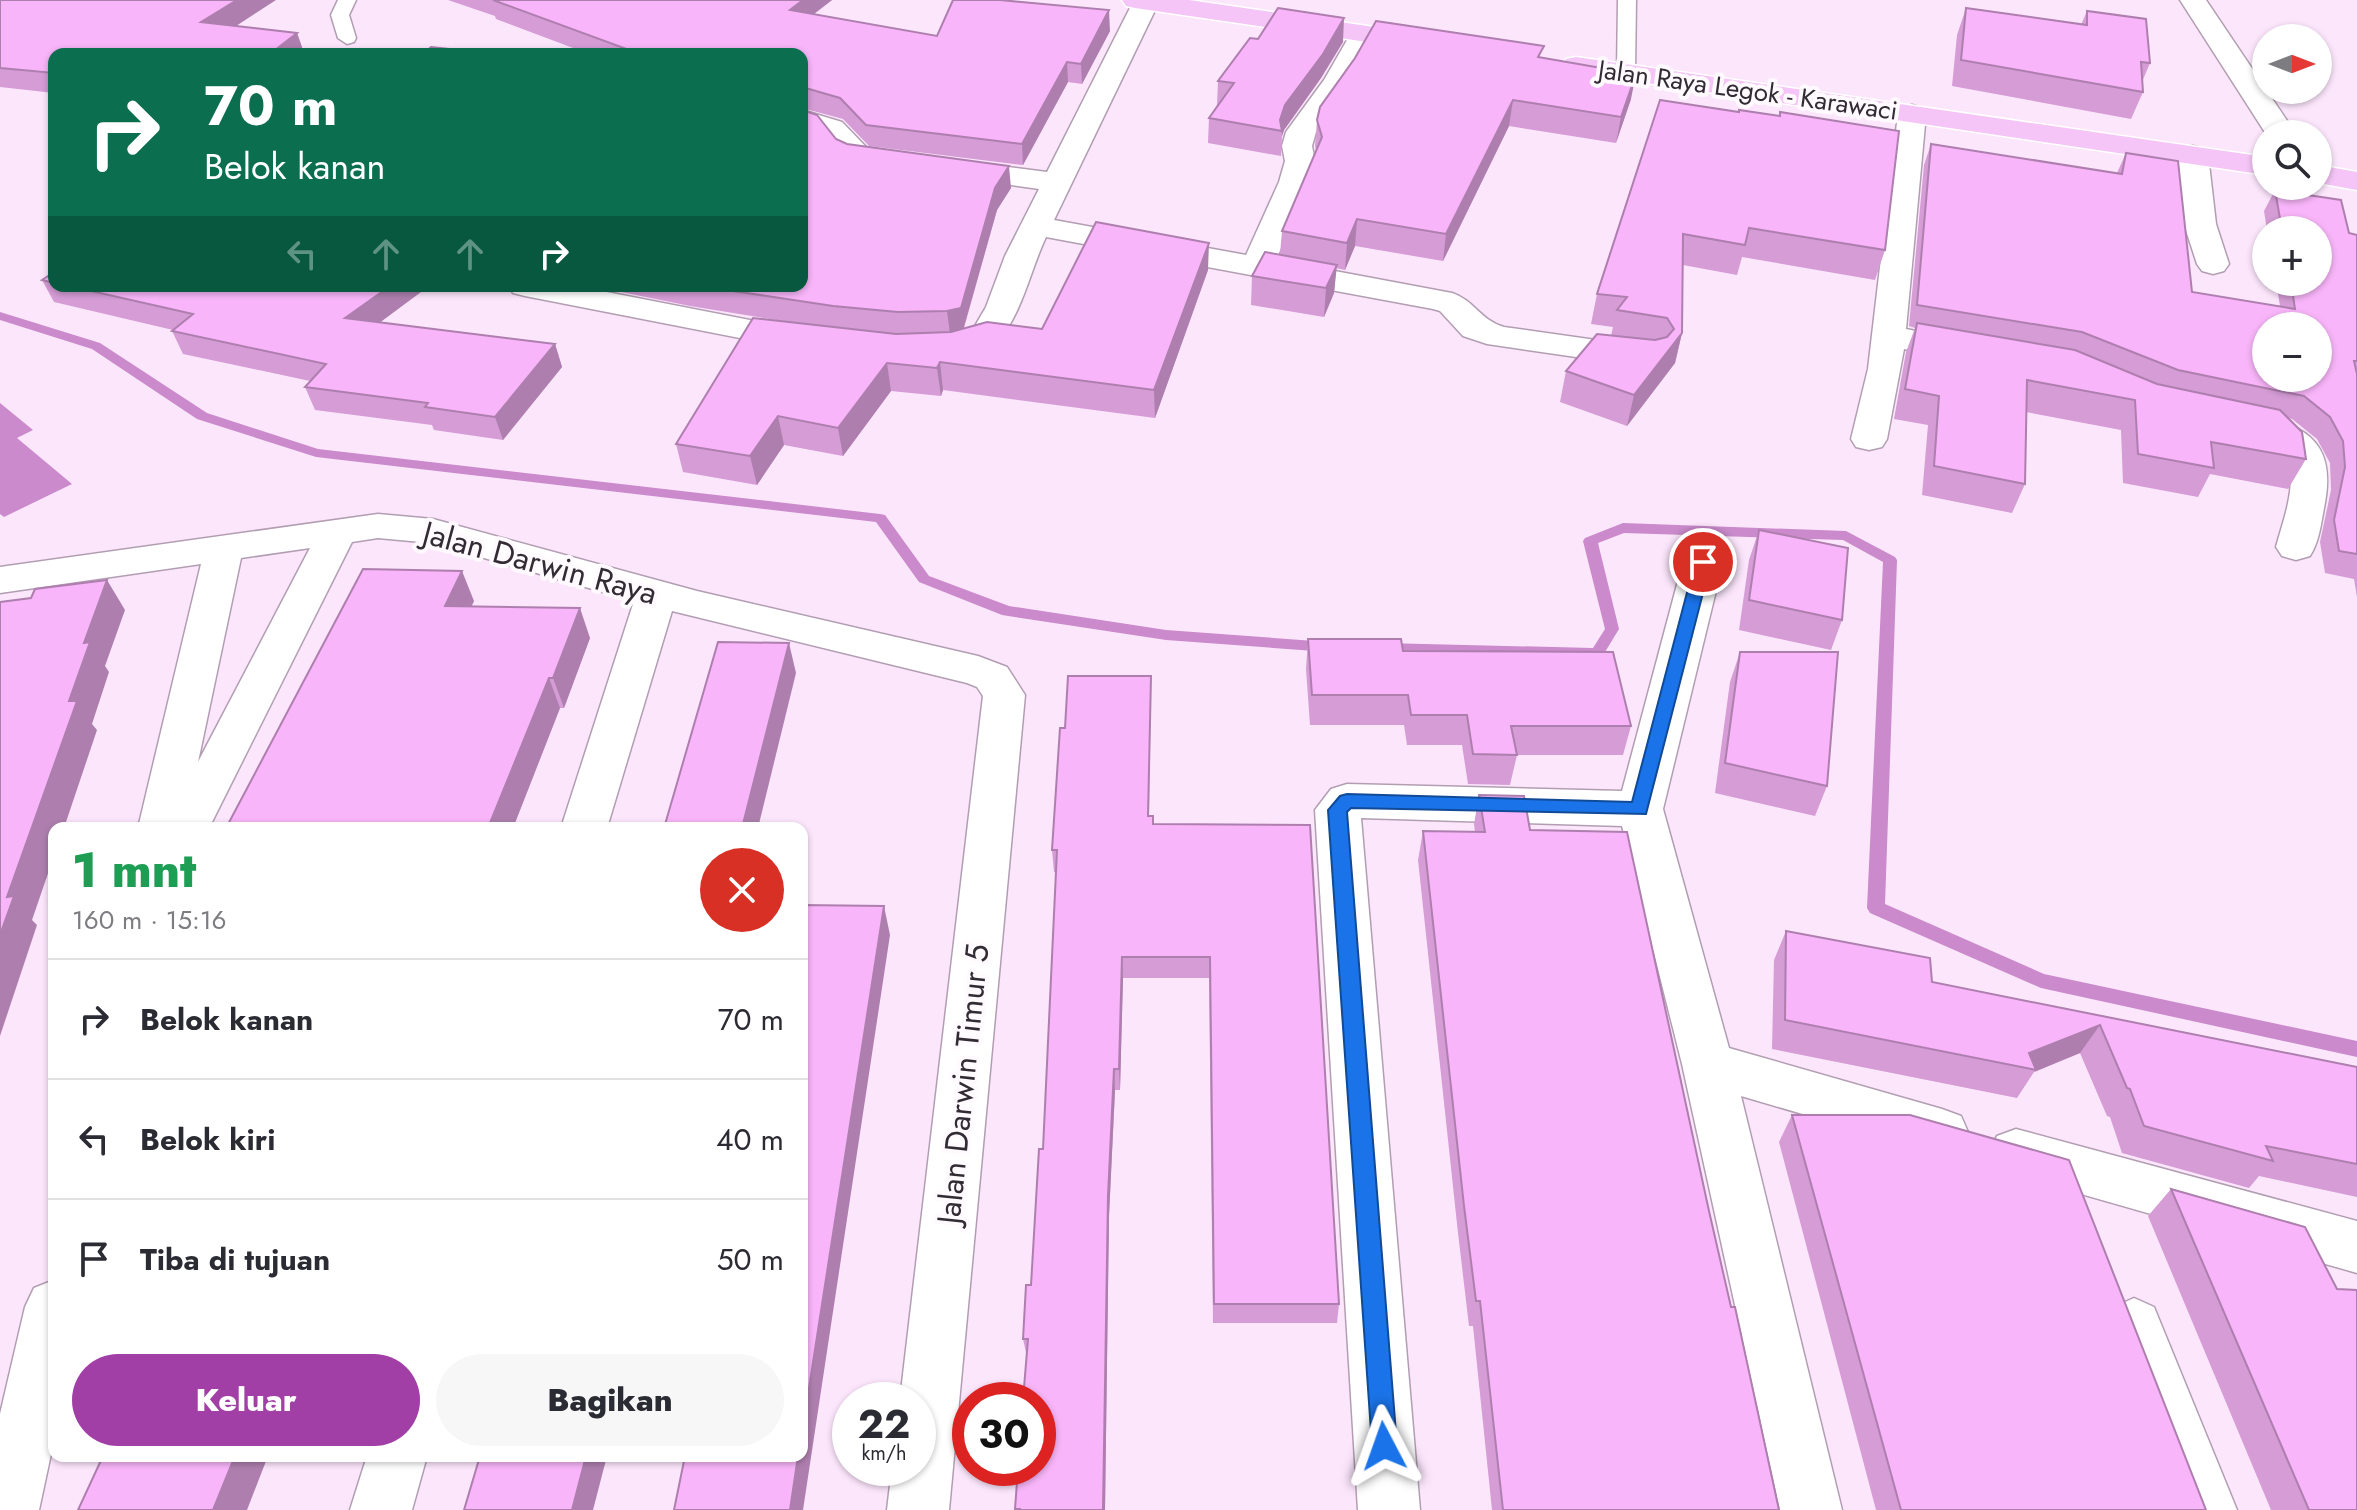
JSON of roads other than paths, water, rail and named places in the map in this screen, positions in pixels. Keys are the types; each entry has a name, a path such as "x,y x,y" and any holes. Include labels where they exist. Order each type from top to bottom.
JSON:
{"main road":[{"path":"1140,1 1456,47"},
{"name":"Jalan Raya Legok - Karawaci","path":"1549,61 2252,164"},
{"path":"2332,177 2357,181"}],"street":[{"path":"2193,0 2272,120"},
{"path":"910,347 956,347 985,338 1003,307 1021,256 1140,1"},
{"path":"1257,267 1294,182 1300,161 1297,146 1301,132 1337,82 1364,34"},
{"path":"1869,439 1885,369 1912,114"},
{"path":"808,121 832,128 853,153 862,157 1057,182"},
{"path":"2193,155 2196,208 2202,239 2213,264"},
{"path":"1036,226 1440,300 1452,304 1475,329 1499,337 1647,358"},
{"path":"556,292 808,341 837,343"},
{"path":"1888,336 2004,356"},
{"path":"2222,418 2288,434 2308,457 2312,483 2296,547"},
{"name":"Jalan Darwin Raya","path":"0,580 378,526 433,531 657,593 978,671"},
{"path":"189,822 338,532"},
{"path":"162,822 224,548"},
{"path":"1703,562 1640,809 1708,1064 1811,1510"},
{"path":"586,822 657,593"},
{"name":"Jalan Darwin Timur 5","path":"918,1510 1004,695 992,677 978,671"},
{"path":"1389,1510 1338,810 1347,801 1640,809"},
{"path":"1708,1064 2357,1247"},
{"path":"2072,1169 2206,1510"},
{"path":"8,1510 48,1333"},
{"path":"381,1510 395,1462"}],"lane":[{"path":"347,0 340,15 347,38"},
{"path":"1626,72 1627,0"}],"waterway":[{"path":"0,316 96,346 202,416 316,453 880,518 924,579 1007,611 1166,635 1328,647"},
{"path":"1383,648 1597,653 1612,629 1590,541 1623,528 1846,536 1890,560 1876,908 2041,981 2357,1049"}]}
